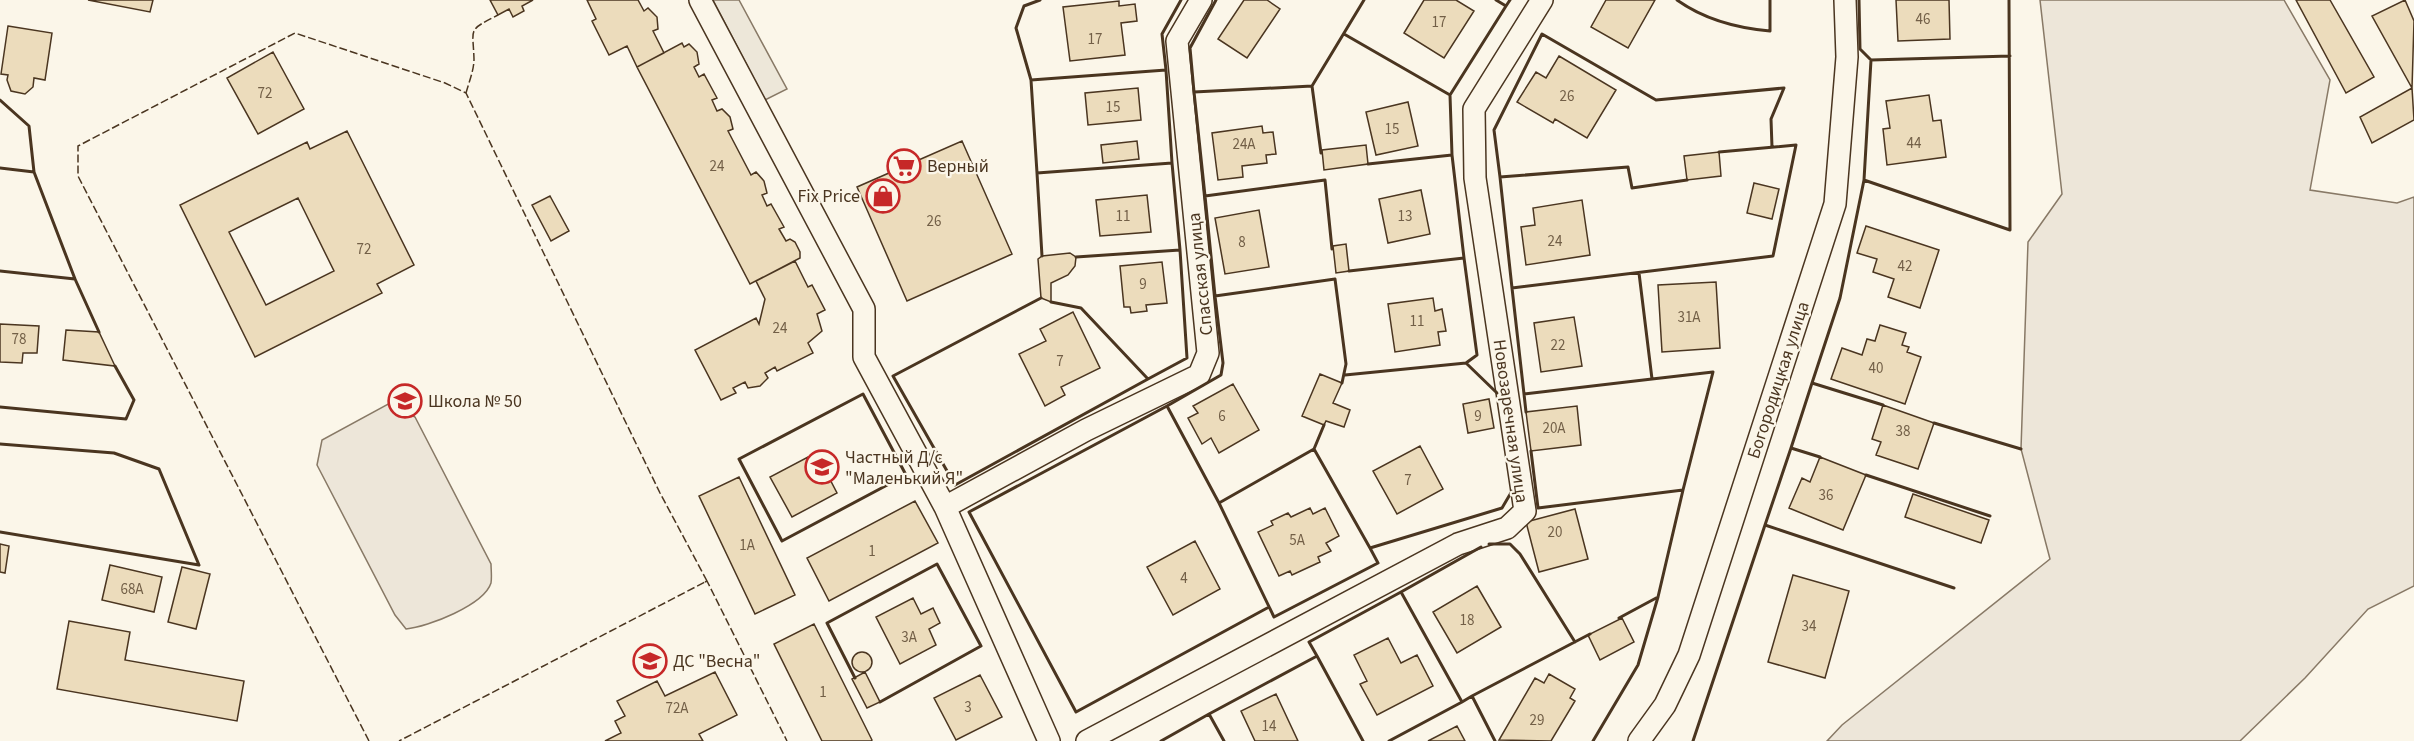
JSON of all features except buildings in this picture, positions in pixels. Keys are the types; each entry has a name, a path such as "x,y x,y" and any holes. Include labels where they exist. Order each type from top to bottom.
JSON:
{"street":[{"path":"700,0 864,309 864,357 945,507 1049,741"},
{"name":"Спасская улица","path":"945,507 1086,430 1199,375 1208,353 1177,41 1200,0"},
{"name":"Новозаречная улица","path":"1087,741 1458,544 1507,528 1525,511 1475,178 1474,109 1542,0"},
{"name":"Богородицкая улица","path":"1639,741 1665,705 1689,655 1835,204 1847,57 1845,0"}],"shaded area":[{"path":"713,0 739,0 787,89 765,100"},
{"path":"2040,0 2284,0 2330,80 2310,190 2397,203 2414,197 2414,586 2368,609 2305,678 2240,741 1827,741 1842,725 2050,559 2021,449 2028,242 2062,194"},
{"path":"390,403 415,417 491,564 491,583 478,599 454,614 406,629 395,615 317,465 322,440"}],"fence":[{"path":"466,93 474,63 474,31 481,24 498,15"},
{"path":"369,741 78,176 78,146 295,33 445,83 466,93 660,493 707,581 399,741"},
{"path":"705,582 707,581 787,741"}],"wall":[{"path":"1040,0 1024,6 1016,28 1031,80 1166,70 1162,34 1181,0"},
{"path":"1194,92 1190,48 1216,0"},
{"path":"1312,86 1364,0"},
{"path":"1496,0 1506,6 1510,0"},
{"path":"1677,0 1721,22 1770,31 1770,0"},
{"path":"1859,0 1860,49 1871,60 2010,56"},
{"path":"1871,60 1864,180 2010,230 2009,0"},
{"path":"1344,34 1450,95 1506,6"},
{"path":"1500,177 1494,130 1542,34 1656,100 1784,88 1771,119 1772,147"},
{"path":"1031,80 1037,173 1172,163 1166,70"},
{"path":"1205,196 1194,92 1312,86 1321,153"},
{"path":"1368,164 1452,155 1450,95"},
{"path":"0,100 29,126 34,172 0,168"},
{"path":"1687,180 1632,188 1628,167 1500,177 1512,288 1773,256 1796,145 1719,152"},
{"path":"1349,271 1464,258 1452,155"},
{"path":"1076,257 1180,250 1172,163"},
{"path":"0,271 75,279 34,172"},
{"path":"1037,173 1042,256"},
{"path":"1215,296 1205,196 1325,180 1332,249"},
{"path":"1864,180 1840,298 1812,383 1883,405"},
{"path":"1051,302 1081,308 1148,379 1187,358 1180,250"},
{"path":"1464,258 1477,355 1466,363"},
{"path":"1512,288 1524,394 1652,379 1639,273"},
{"path":"75,279 99,332"},
{"path":"1167,406 1221,375 1223,363 1215,296 1335,279 1346,364 1342,383"},
{"path":"1041,298 893,376 955,485 1148,379"},
{"path":"1345,375 1466,363 1497,393"},
{"path":"0,407 126,419 134,400 115,366"},
{"path":"1531,451 1538,508 1683,490 1713,372 1652,379"},
{"path":"1812,383 1791,448 1820,457"},
{"path":"863,394 906,475 782,541 739,459 863,394"},
{"path":"1524,394 1526,412"},
{"path":"1269,607 1076,712 969,512 1167,406 1219,503 1274,617 1378,563 1370,548"},
{"path":"1934,423 2021,449"},
{"path":"1219,503 1314,449 1324,425"},
{"path":"0,444 114,453 159,469 199,565 0,532"},
{"path":"1791,448 1765,525 1954,588"},
{"path":"1314,449 1370,548 1502,508 1512,491"},
{"path":"1866,475 1990,516"},
{"path":"1658,597 1683,490"},
{"path":"1693,741 1765,525"},
{"path":"1489,544 1510,544 1520,554 1575,642"},
{"path":"1401,592 1481,547"},
{"path":"855,678 827,623 937,564 981,646 880,702"},
{"path":"1317,656 1309,642 1401,592 1462,702 1389,741"},
{"path":"1593,741 1638,665 1658,597 1619,618"},
{"path":"1472,696 1590,634"},
{"path":"1224,741 1209,714 1317,656 1363,741"},
{"path":"1462,702 1472,696 1495,741"},
{"path":"1161,741 1209,714"}],"place":[{"name":"Верный","path":"904,166"},
{"name":"Fix Price","path":"883,196"},
{"name":"Школа № 50","path":"405,401"},
{"name":"Частный Д/с \"Маленький Я\"","path":"822,467"},
{"name":"ДС \"Весна\"","path":"650,661"}]}
